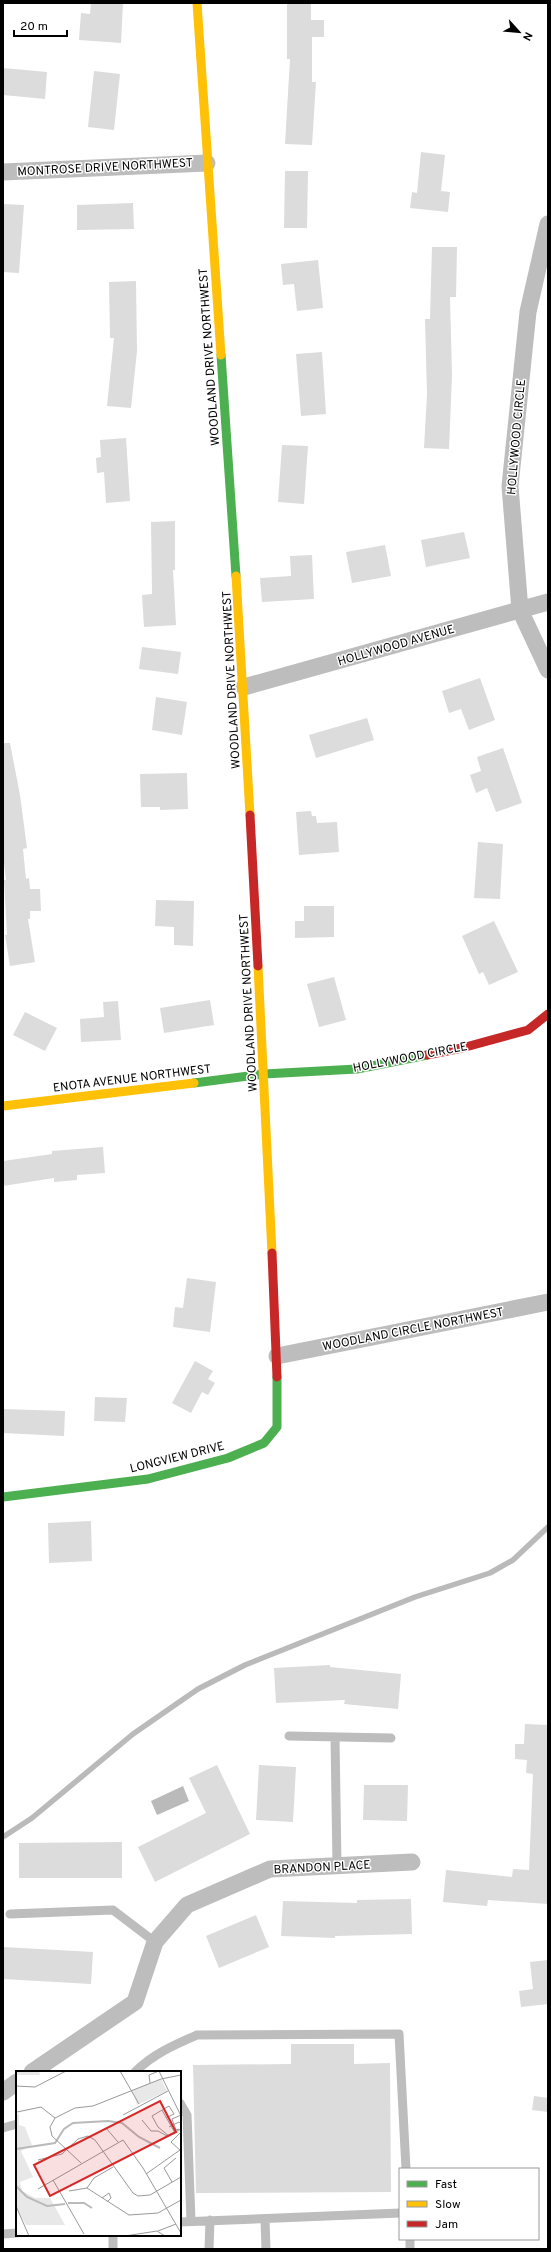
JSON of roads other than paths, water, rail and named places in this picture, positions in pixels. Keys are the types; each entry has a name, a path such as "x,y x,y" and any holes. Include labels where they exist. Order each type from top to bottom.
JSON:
{"street":[{"name":"WOODLAND DRIVE NORTHWEST","path":"198,3 207,163 244,687 277,1356"},
{"name":"MONTROSE DRIVE NORTHWEST","path":"3,172 207,163"},
{"name":"HOLLYWOOD CIRCLE","path":"548,224 528,312 510,486 520,610 548,670"},
{"name":"HOLLYWOOD AVENUE","path":"244,687 548,602"},
{"name":"HOLLYWOOD CIRCLE","path":"264,1074 357,1068 462,1048 528,1030 548,1014"},
{"name":"ENOTA AVENUE NORTHWEST","path":"3,1106 264,1074"},
{"name":"WOODLAND CIRCLE NORTHWEST","path":"277,1356 548,1302"},
{"name":"LONGVIEW DRIVE","path":"3,1497 148,1479 228,1458 264,1443 277,1427 277,1356"},
{"name":"BRANDON PLACE","path":"33,2071 135,2002 155,1942 187,1905 270,1869 412,1862"},
{"path":"3,2092 16,2083"}],"lane":[{"path":"289,1736 392,1738"},
{"path":"335,1737 337,1865"},
{"path":"10,1914 113,1910 155,1942"},
{"path":"136,2071 147,2060 171,2046 197,2035 399,2034 406,2168"},
{"path":"147,2060 147,2071"},
{"path":"181,2105 187,2115 191,2221"},
{"path":"3,2128 16,2124"},
{"path":"181,2222 399,2213"},
{"path":"265,2219 266,2249"},
{"path":"209,2249 210,2220"},
{"path":"3,2234 16,2233"},
{"path":"113,2236 113,2249"}],"waterway":[{"path":"3,1837 32,1818 133,1734 198,1689 245,1665 415,1597 490,1573 513,1560 548,1527"}]}
